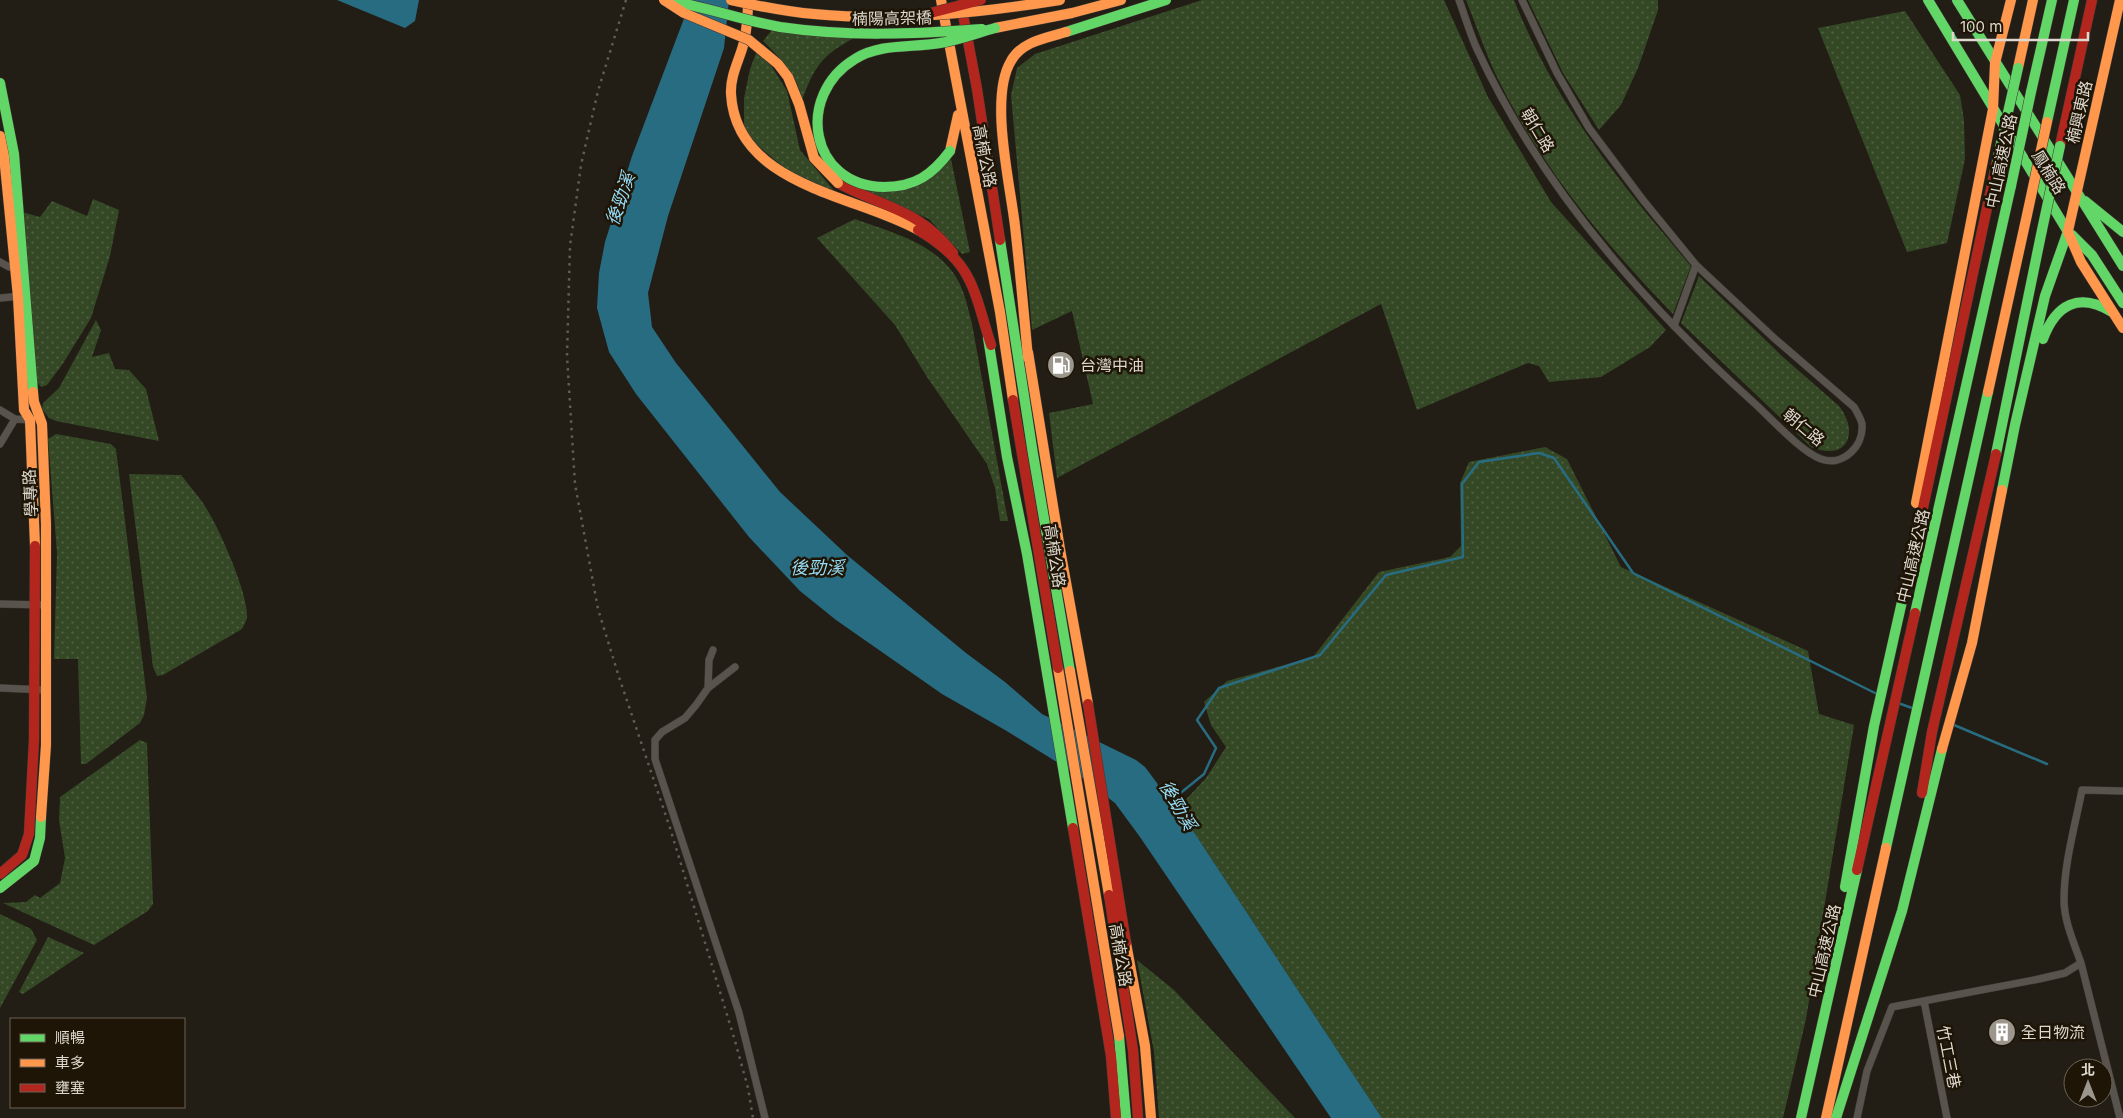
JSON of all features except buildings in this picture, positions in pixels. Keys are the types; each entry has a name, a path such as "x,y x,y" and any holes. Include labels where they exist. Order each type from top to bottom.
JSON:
{"main road":[{"name":"楠陽高架橋","path":"664,0 685,3 752,22 801,30 854,34 935,33 995,28 1072,13 1121,0"},
{"path":"664,0 684,13 749,40 778,64 788,77 799,104 814,158 838,183 855,192 912,215 926,223 944,238 979,298 988,338 1016,418"},
{"path":"732,0 766,9 824,16 915,17 1002,10 1060,0"},
{"path":"748,0 745,33 742,49 733,70 731,92 736,120 754,149 775,168 800,182 909,225 936,243 960,265"},
{"name":"高楠公路","path":"941,0 1004,336 1122,1053 1126,1118"},
{"name":"高楠公路","path":"960,0 968,40 1017,352 1032,415 1090,716 1124,934 1145,1046 1151,1118"},
{"path":"968,0 968,40"},
{"path":"915,17 981,0"},
{"path":"1032,415 1028,384 1028,352 1015,225 1001,116 1002,84 1011,60 1027,44 1166,0"},
{"name":"鳳楠路","path":"1928,0 2068,231"},
{"name":"鳳楠路","path":"1957,0 2123,266"},
{"path":"1897,618 1921,470 1993,109 1996,62 2011,0"},
{"path":"1832,985 1855,814 1897,618 1934,462 2033,0"},
{"name":"中山高速公路","path":"1801,1118 2052,0"},
{"path":"1826,1118 2028,215 2074,0"},
{"path":"1836,1118 1902,911 1913,858 1936,712 2003,423 2042,230 2092,0"},
{"name":"楠興東路","path":"2015,425 2045,296 2068,231 2120,0"},
{"path":"960,106 956,132 950,151 932,173 906,185 879,188 857,183 837,171 824,154 818,135 816,122 818,102 830,78 843,66 856,58 879,51 940,43 995,28"},
{"name":"學專路","path":"0,83 3,109 14,154 20,266"},
{"name":"學專路","path":"0,136 20,266 34,402 42,424 46,524 46,745 40,838 34,861 0,888"},
{"path":"2076,193 2123,232"},
{"path":"2068,231 2092,255 2123,303"},
{"path":"2068,231 2081,262 2123,328"},
{"name":"學專路","path":"0,874 22,855 29,834 34,740 33,605 35,521 30,420 24,410 23,296"},
{"path":"1913,858 1972,643 2015,425 2050,320 2069,305 2086,302 2095,303 2112,312"},
{"path":"1001,420 1004,336"},
{"name":"高楠公路","path":"988,338 1001,420 1027,554 1111,1056 1116,1118"},
{"path":"1017,352 1028,384"},
{"name":"高楠公路","path":"1028,352 1032,415 1133,1050 1138,1118"}],"street":[{"name":"朝仁路","path":"1459,0 1477,49 1544,167 1626,273 1674,326 1742,392 1813,456 1829,462 1842,459 1853,451 1861,438 1862,423 1854,407 1774,338 1696,265 1643,200 1590,128 1557,73 1522,0"},
{"path":"0,262 9,267 20,266"},
{"path":"1674,326 1696,265"},
{"path":"0,298 23,296"},
{"path":"0,410 15,419 30,420"},
{"path":"0,444 15,419"},
{"path":"0,604 46,605"},
{"path":"708,688 709,660 713,650"},
{"path":"734,667 708,688 684,718 662,732 656,740 655,754 739,1013 765,1118"},
{"path":"0,688 46,690"},
{"path":"2120,1118 2081,962 2070,932 2064,901 2069,851 2082,790 2123,791"},
{"path":"1857,1118 1867,1071 1892,1007 2065,973 2081,962"},
{"name":"竹工三巷","path":"1924,1001 1947,1118"}],"green space":[{"path":"1202,0 1444,0 1488,97 1551,202 1666,330 1650,347 1601,377 1549,382 1539,366 1528,363 1417,410 1381,304 1057,478 1049,413 1093,404 1072,311 1032,330 1011,95 1017,68 1035,54"},
{"path":"1466,0 1514,0 1530,38 1569,108 1614,172 1691,266 1673,314 1600,233 1555,175 1516,113 1494,71"},
{"path":"1528,0 1658,0 1658,10 1638,68 1621,105 1599,130 1563,73"},
{"path":"1905,11 1960,95 1964,120 1965,159 1947,243 1907,252 1818,28"},
{"path":"772,30 854,38 834,50 815,70 802,100 797,83 792,75 763,41"},
{"path":"757,51 772,67 787,91 800,150 836,193 789,172 750,139 744,125 744,98 750,69"},
{"path":"951,159 970,252 962,254 929,219 855,187 888,192"},
{"path":"93,199 119,210 110,256 91,318 62,365 47,385 41,387 36,381 22,212 40,217 52,201 87,216"},
{"path":"855,219 909,239 922,246 945,263 960,285 972,324 1008,521 1000,521 995,488 987,464 927,377 895,325 817,238"},
{"path":"1699,276 1783,357 1839,406 1849,426 1849,435 1841,448 1834,451 1823,451 1811,447 1681,323"},
{"path":"96,320 101,330 92,357 109,353 115,369 129,370 146,389 159,441 56,421 49,418 42,409 43,403 59,388"},
{"path":"56,434 111,444 116,449 147,698 144,715 140,723 86,764 81,764 78,659 54,659 57,553 48,439"},
{"path":"1545,447 1567,459 1621,567 1808,651 1819,714 1854,725 1806,1019 1783,1118 1382,1118 1178,808 1206,778 1226,747 1211,725 1204,702 1227,681 1313,657 1379,572 1450,557 1461,546 1460,483 1469,462"},
{"path":"129,474 181,475 203,503 216,526 238,576 246,607 247,618 242,629 163,675 157,676 153,667"},
{"path":"140,740 147,743 153,904 148,911 94,945 3,903 26,902 35,895 40,898 60,883 65,858 59,820 60,797"},
{"path":"0,914 31,929 37,940 0,1008"},
{"path":"48,937 84,953 23,994 19,992"},
{"path":"1137,960 1174,990 1295,1118 1159,1118 1154,1052"}],"water":[{"path":"337,0 419,0 415,21 405,28"},
{"name":"後勁溪","path":"691,0 729,0 724,48 668,216 648,293 652,327 676,363 780,492 847,555 1042,714 1136,760 1145,767 1157,783 1163,798 1178,808 1382,1118 1331,1118 1115,803 1081,777 942,694 836,620 800,591 749,537 636,394 609,352 597,308 599,273 605,242 632,156"}],"waterway":[{"path":"1167,804 1204,774 1216,748 1197,720 1219,688 1320,655 1386,575 1463,557 1462,484 1479,462 1539,453 1554,458 1633,573 1877,694"},
{"path":"1898,703 1912,708"},
{"path":"1954,725 2047,764"}],"railway":[{"path":"626,0 598,91 581,165 570,246 567,356 575,484 598,609 670,828 735,1041 748,1088 753,1118"}],"traffic: fast":[{"path":"665,0 765,24 805,30 881,34 982,29"},
{"path":"1066,32 1166,0"},
{"path":"1928,0 2068,232"},
{"path":"1957,0 2123,266"},
{"path":"2031,92 2052,0"},
{"path":"2047,122 2074,0"},
{"path":"950,151 936,167 914,182 884,187 859,183 839,172 826,156 819,136 818,115 824,94 836,75 855,59 875,50 947,42 995,28"},
{"path":"1997,161 2018,68"},
{"path":"0,83 14,154 33,392"},
{"path":"2011,186 2031,92"},
{"path":"2042,230 2060,146"},
{"path":"1915,613 2011,186"},
{"path":"2085,201 2123,232"},
{"path":"1996,454 2042,230"},
{"path":"2002,490 2045,296 2068,231"},
{"path":"2072,235 2092,255 2123,303"},
{"path":"1000,240 1033,454 1070,671"},
{"path":"2043,339 2055,317 2070,305 2089,303 2112,312"},
{"path":"988,338 1007,457 1027,554 1073,828"},
{"path":"1886,848 1988,392"},
{"path":"1845,887 1874,726 1921,517"},
{"path":"1836,1118 1902,911 1942,749"},
{"path":"0,888 34,861 40,838 41,817"},
{"path":"1801,1118 1857,870"},
{"path":"1119,1036 1126,1118"}],"traffic: slow":[{"path":"664,0 684,13 749,40 778,64 788,77 799,104 814,158 838,183"},
{"path":"731,0 804,13 876,17 937,15 1060,0"},
{"path":"748,0 745,37 734,74 731,94 738,125 754,149 776,168 803,183 918,230"},
{"path":"941,0 1000,312 1013,400"},
{"path":"995,28 1072,13 1121,0"},
{"path":"1993,109 1995,63 2011,0"},
{"path":"2018,68 2033,0"},
{"path":"2068,231 2120,0"},
{"path":"1028,358 1015,226 1003,141 1002,96 1005,77 1016,54 1036,41 1066,32"},
{"path":"1916,503 1993,109"},
{"path":"950,151 958,115"},
{"path":"2027,215 2047,122"},
{"path":"0,136 4,156 18,297 24,410 30,420 35,546"},
{"path":"1988,392 2027,215"},
{"path":"2068,232 2081,262 2123,328"},
{"path":"1028,352 1060,549 1088,704"},
{"path":"33,392 34,402 42,424 46,524 46,745 41,817"},
{"path":"1942,749 1972,643 2002,490"},
{"path":"1058,668 1119,1036"},
{"path":"1070,671 1109,895"},
{"path":"1826,1118 1886,848"},
{"path":"1126,943 1145,1046 1151,1118"}],"traffic: jam":[{"path":"915,17 981,0"},
{"path":"2060,146 2092,0"},
{"path":"961,4 977,89 1000,240"},
{"path":"1921,517 1997,161"},
{"path":"838,183 914,218 928,227 953,253"},
{"path":"918,230 936,242 961,266 975,293 991,345"},
{"path":"1013,400 1058,668"},
{"path":"1922,793 1932,732 1996,454"},
{"path":"0,874 22,855 29,834 34,740 35,546"},
{"path":"1857,870 1915,613"},
{"path":"1088,704 1126,943"},
{"path":"1073,828 1111,1056 1116,1118"},
{"path":"1109,895 1133,1050 1138,1118"}],"place":[{"name":"台灣中油","path":"1061,365"},
{"name":"全日物流","path":"2002,1032"}]}
